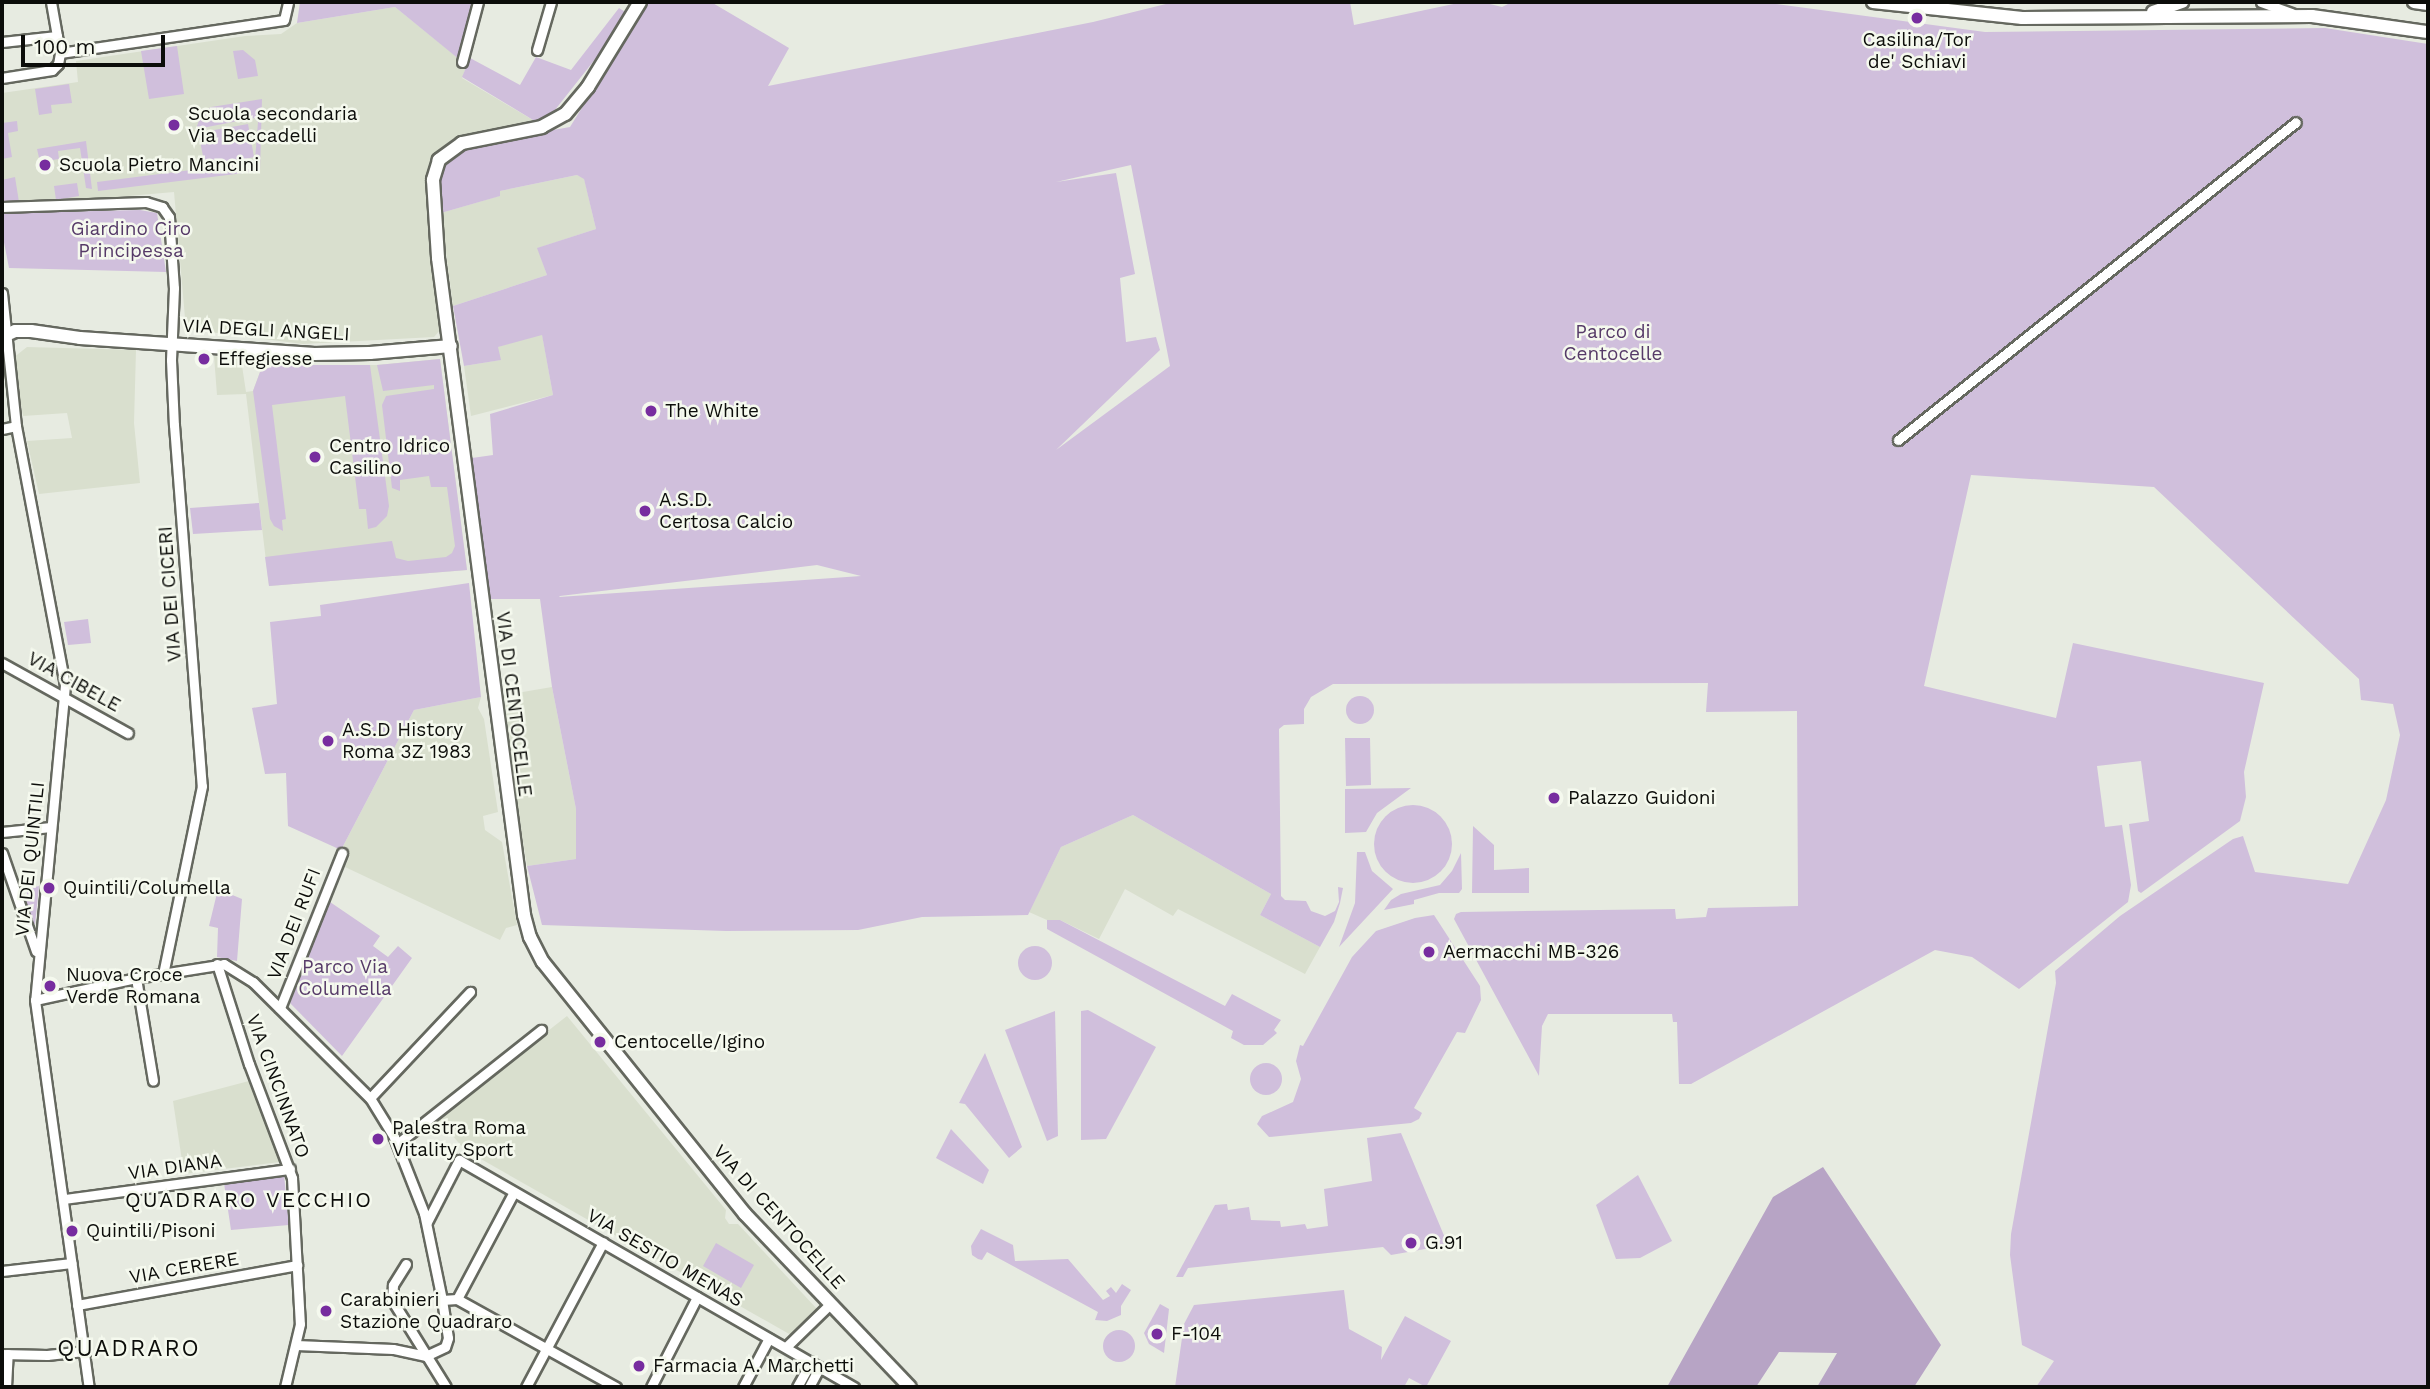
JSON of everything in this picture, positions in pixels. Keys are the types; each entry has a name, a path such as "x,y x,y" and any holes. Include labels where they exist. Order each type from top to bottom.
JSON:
{"street":[{"path":"2,78 49,71 58,64 60,52 51,2"},
{"path":"60,52 284,20 288,2"},
{"path":"462,62 478,2"},
{"path":"537,50 551,2"},
{"name":"VIA DI CENTOCELLE","path":"640,2 588,87 565,114 542,127 462,143 439,160 433,180 432,198 514,855 530,937 543,962 745,1214 909,1387"},
{"path":"1873,2 2013,17 2298,15 2365,21 2428,32"},
{"path":"2132,18 2182,2"},
{"path":"2261,2 2298,15"},
{"path":"2414,2 2428,4"},
{"path":"2,42 57,36"},
{"path":"1898,440 2296,122"},
{"name":"VIA DEI CICERI","path":"2,207 141,202 155,204 165,210 170,224 174,279 172,345 175,438 202,786 163,974"},
{"name":"VIA DEI QUINTILI","path":"2,293 3,337 16,426 54,615 65,696 35,1000 89,1387"},
{"name":"VIA DEGLI ANGELI","path":"3,337 16,340 80,338 314,354 370,354 450,346"},
{"path":"2,429 16,426"},
{"name":"VIA CIBELE","path":"2,663 128,733"},
{"path":"2,831 51,827"},
{"path":"2,853 38,956"},
{"name":"VIA DEI RUFI","path":"280,1008 342,853"},
{"path":"35,1000 217,964 238,970 370,1098 397,1144 427,1222 442,1300 447,1338 445,1347 426,1356 393,1349 296,1345"},
{"name":"VIA CINCINNATO","path":"217,964 249,1064 290,1169 300,1324 285,1387"},
{"path":"136,978 153,1081"},
{"path":"370,1098 470,992"},
{"path":"397,1144 541,1030"},
{"name":"VIA SESTIO MENAS","path":"427,1222 459,1160 854,1387"},
{"name":"VIA DIANA","path":"64,1199 290,1169"},
{"path":"457,1299 514,1192"},
{"path":"526,1387 603,1242"},
{"path":"2,1271 72,1264"},
{"path":"406,1264 393,1284 392,1300 446,1387"},
{"name":"VIA CERERE","path":"77,1305 298,1265"},
{"path":"651,1387 697,1297"},
{"path":"442,1300 457,1299 616,1387"},
{"path":"786,1347 831,1304"},
{"path":"743,1387 769,1338"},
{"path":"6,1387 5,1354 47,1355 84,1350"},
{"path":"797,1387 815,1365"},
{"path":"809,1387 815,1365"}],"shaded area":[{"path":"395,7 467,65 462,78 538,123 438,155 431,164 427,178 440,330 434,337 303,344 186,329 174,192 94,199 2,202 2,93 78,82 76,61 245,36 281,34 297,23"},
{"path":"577,175 584,178 596,229 538,248 547,275 453,306 441,213 499,196 500,191"},
{"path":"542,334 553,395 471,416 464,366 500,360 497,347"},
{"path":"27,347 136,350 134,423 140,483 39,494 27,441 72,438 67,413 23,416 13,358"},
{"name":"Centro Idrico Casilino","path":"214,356 241,359 246,392 253,391 260,372 274,365 377,365 440,359 467,570 269,586 246,394 217,395"},
{"path":"552,687 576,809 576,859 527,866 500,696"},
{"path":"481,697 478,708 484,719 498,812 483,816 485,830 502,842 517,925 506,928 500,940 345,867 350,856 341,850 414,710"},
{"path":"1133,815 1271,894 1260,915 1320,947 1305,974 1178,909 1173,916 1125,889 1099,939 1060,920 1047,920 1029,912 1061,847"},
{"path":"567,1016 726,1210 725,1218 729,1224 738,1224 817,1309 791,1335 465,1150 437,1118"},
{"path":"249,1081 280,1162 184,1174 173,1101"},
{"path":"1823,1167 1941,1345 1914,1387 1817,1387 1837,1353 1779,1352 1756,1387 1667,1387 1773,1197"}],"green space":[{"path":"300,2 473,2 460,60 395,7 297,23"},
{"name":"Parco di Centocelle","path":"648,2 711,2 789,48 768,86 1093,22 1174,2 1350,2 1354,25 1463,2 1482,2 1502,7 1512,2 1761,2 1985,32 2325,28 2428,44 2428,1387 2036,1387 2054,1361 2022,1345 2010,1255 2011,1234 2056,983 2055,971 2120,916 2233,839 2243,836 2255,872 2348,884 2386,800 2400,735 2393,704 2361,700 2359,679 2154,487 1971,475 1924,686 2056,718 2073,643 2264,683 2244,772 2246,797 2240,821 2141,893 2138,891 2129,824 2149,821 2141,761 2097,766 2105,827 2122,825 2131,885 2128,902 2019,989 1972,957 1935,950 1691,1084 1679,1084 1677,1022 1673,1022 1672,1014 1548,1014 1542,1026 1539,1076 1454,919 1456,914 1461,912 1675,909 1676,919 1706,917 1708,908 1798,906 1797,711 1706,712 1708,683 1333,684 1311,697 1304,709 1304,724 1284,725 1279,729 1281,896 1285,900 1306,901 1311,911 1325,916 1335,911 1339,902 1338,887 1343,888 1334,922 1320,947 1260,915 1271,894 1133,815 1061,847 1028,915 922,917 858,930 726,931 542,925 527,866 576,859 576,809 552,687 540,599 488,599 472,458 493,455 490,414 553,395 542,335 498,347 501,360 464,366 453,306 547,275 537,248 596,229 584,179 577,175 500,191 500,196 441,213 439,175 444,163 464,146 570,127","holes":["1131,165 1170,366 1056,450 1160,350 1156,337 1126,342 1120,278 1135,274 1116,173 1056,182","817,565 861,576 559,597 560,596"]},
{"path":"619,8 630,15 547,120 538,123 462,77 470,58 520,85 536,57 571,70"},
{"path":"177,46 184,94 149,99 141,51"},
{"path":"243,50 255,60 258,76 238,79 233,51"},
{"path":"69,84 72,103 51,105 52,113 39,115 35,89"},
{"path":"262,99 260,171 98,191 97,182 199,169 204,161 197,126 202,112 211,107","holes":["254,118 258,122 255,160 248,164 209,168 254,157 248,124 203,132 202,128"]},
{"path":"17,121 18,131 8,133 12,157 2,159 2,123"},
{"path":"86,141 92,189 86,188 80,148 58,151 59,159 40,162 37,149"},
{"path":"15,177 19,202 2,202 2,180"},
{"path":"77,183 79,196 56,200 54,186"},
{"name":"Giardino Ciro Principessa","path":"140,210 157,213 166,272 9,268 2,232 2,213"},
{"path":"440,359 467,570 269,586 265,557 392,541 396,558 408,561 446,557 452,553 455,546 447,487 431,487 429,476 400,480 400,491 392,488 382,405 386,396 434,389 434,385 383,391 377,365"},
{"path":"274,365 370,365 389,506 387,516 376,527 368,529 366,509 359,509 345,396 272,405 286,519 282,520 283,531 274,526 270,519 253,391 260,372"},
{"path":"259,503 262,530 193,534 190,508"},
{"name":"A.S.D History Roma 3Z 1983","path":"469,583 481,697 414,710 341,850 288,826 286,773 265,774 252,708 277,704 270,622 321,616 320,605"},
{"path":"88,619 91,643 68,645 64,622"},
{"path":"1360,696 1370,700 1374,710 1370,720 1360,724 1350,720 1346,710 1350,700"},
{"path":"1345,738 1370,738 1371,785 1346,786"},
{"path":"1411,788 1377,813 1366,832 1345,833 1345,789"},
{"path":"1413,805 1428,808 1441,816 1449,829 1452,844 1449,859 1441,872 1428,880 1413,883 1398,880 1385,872 1377,859 1374,844 1377,829 1385,816 1398,808"},
{"path":"1473,826 1494,845 1494,870 1529,868 1529,893 1472,893"},
{"path":"1357,852 1365,852 1372,871 1393,889 1339,947 1355,903"},
{"path":"1461,853 1462,889 1459,893 1439,893 1414,900 1414,904 1384,910 1391,900 1401,894 1440,885 1452,871"},
{"path":"39,886 35,924 29,923 21,897 27,895 27,889"},
{"path":"218,889 242,899 237,961 217,957 218,928 209,926"},
{"name":"Parco Via Columella","path":"330,902 380,936 373,946 388,957 398,946 412,958 342,1056 290,1003"},
{"path":"1434,915 1480,986 1481,1000 1465,1033 1457,1032 1414,1108 1422,1113 1419,1119 1411,1123 1269,1137 1257,1124 1262,1116 1293,1102 1301,1079 1296,1061 1300,1045 1303,1046 1352,957 1376,931 1415,918"},
{"path":"1047,920 1060,920 1225,1006 1232,994 1281,1020 1274,1030 1277,1033 1263,1045 1244,1045 1231,1038 1233,1031 1047,929"},
{"path":"1035,946 1047,951 1052,963 1047,975 1035,980 1023,975 1018,963 1023,951"},
{"path":"1088,1010 1156,1047 1106,1139 1081,1140 1081,1011"},
{"path":"1055,1011 1058,1136 1047,1141 1005,1030"},
{"path":"985,1053 1022,1147 1009,1158 965,1104 959,1103"},
{"path":"1266,1063 1277,1068 1282,1079 1277,1090 1266,1095 1255,1090 1250,1079 1255,1068"},
{"path":"951,1129 989,1170 983,1184 936,1158"},
{"path":"1401,1133 1448,1245 1391,1255 1383,1247 1188,1268 1183,1277 1176,1277 1215,1205 1227,1204 1228,1210 1249,1207 1251,1220 1280,1221 1281,1227 1305,1224 1307,1229 1328,1226 1324,1189 1372,1181 1367,1138"},
{"path":"284,1175 289,1225 231,1230 224,1183"},
{"path":"1638,1175 1672,1241 1640,1258 1616,1259 1596,1205"},
{"path":"981,1229 1013,1245 1015,1261 1068,1259 1103,1300 1110,1296 1106,1291 1111,1287 1116,1293 1122,1284 1131,1290 1121,1306 1121,1315 1107,1321 1095,1320 1098,1312 987,1252 982,1260 978,1259 972,1255 971,1246"},
{"path":"716,1243 754,1265 741,1288 703,1266"},
{"path":"1344,1290 1349,1329 1382,1347 1381,1360 1405,1316 1451,1341 1426,1387 1409,1378 1404,1387 1175,1387 1184,1324 1194,1305"},
{"path":"1160,1304 1169,1309 1164,1353 1149,1344 1144,1333"},
{"path":"1119,1330 1130,1335 1135,1346 1130,1357 1119,1362 1108,1357 1103,1346 1108,1335"}],"place":[{"name":"Casilina/Tor de' Schiavi","path":"1917,18"},
{"name":"Scuola secondaria Via Beccadelli","path":"174,125"},
{"name":"Scuola Pietro Mancini","path":"45,165"},
{"name":"Effegiesse","path":"204,359"},
{"name":"The White","path":"651,411"},
{"name":"Centro Idrico Casilino","path":"315,457"},
{"name":"A.S.D. Certosa Calcio","path":"645,511"},
{"name":"A.S.D History Roma 3Z 1983","path":"328,741"},
{"name":"Palazzo Guidoni","path":"1554,798"},
{"name":"Quintili/Columella","path":"49,888"},
{"name":"Aermacchi MB-326","path":"1429,952"},
{"name":"Nuova Croce Verde Romana","path":"50,986"},
{"name":"Centocelle/Igino","path":"600,1042"},
{"name":"Palestra Roma Vitality Sport","path":"378,1139"},
{"name":"Quintili/Pisoni","path":"72,1231"},
{"name":"G.91","path":"1411,1243"},
{"name":"Carabinieri Stazione Quadraro","path":"326,1311"},
{"name":"F-104","path":"1157,1334"},
{"name":"Farmacia A. Marchetti","path":"639,1366"}],"district":[{"name":"QUADRARO VECCHIO","path":"249,1200"},
{"name":"QUADRARO","path":"129,1349"}]}
